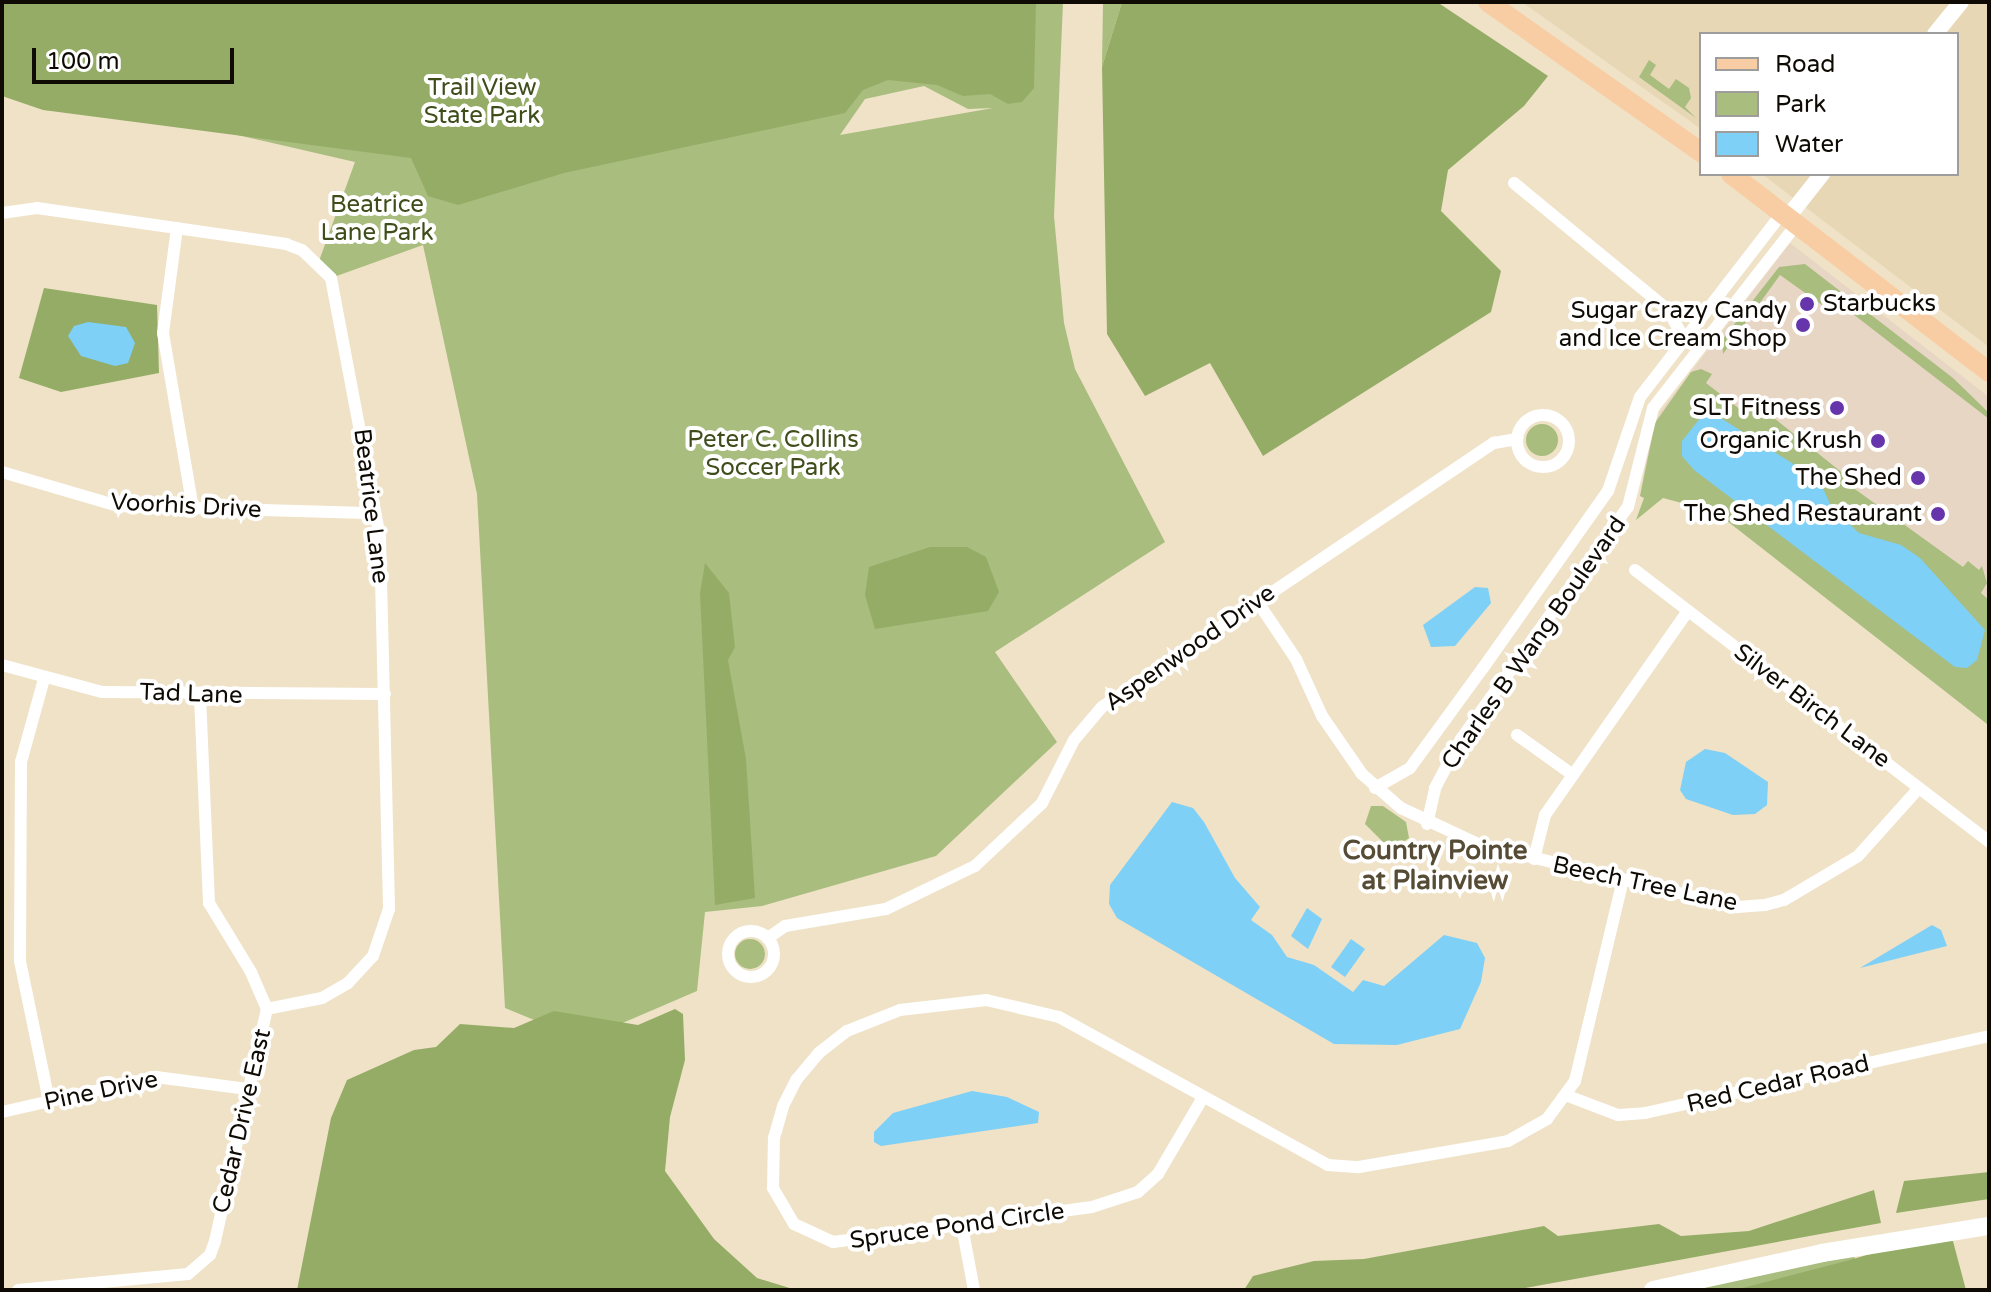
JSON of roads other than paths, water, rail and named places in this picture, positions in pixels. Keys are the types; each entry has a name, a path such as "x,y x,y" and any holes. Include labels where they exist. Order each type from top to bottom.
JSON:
{"main road":[{"path":"1488,2 1699,151"},
{"path":"1734,176 1989,372"},
{"path":"1653,1290 1822,1253 1989,1226"}],"street":[{"path":"1937,32 1961,2"},
{"path":"1789,218 1820,176"},
{"path":"1514,183 1668,310 1682,339 1697,351"},
{"name":"Beatrice Lane","path":"2,213 37,208 286,244 324,267 339,308 375,513 385,694 390,885 384,934 365,968 348,983 322,998 267,1009"},
{"name":"Charles B Wang Boulevard","path":"1375,788 1410,768 1608,491 1631,414 1682,339 1789,218"},
{"name":"Charles B Wang Boulevard","path":"1427,824 1435,788 1461,739 1628,507 1646,422 1789,218"},
{"path":"177,228 163,333 193,508"},
{"name":"Aspenwood Drive","path":"1544,415 1564,427 1569,442 1562,459 1537,467 1522,457 1517,439 1528,420 1544,415"},
{"name":"Aspenwood Drive","path":"768,938 785,926 886,909 975,866 1042,803 1074,740 1102,707 1494,443 1517,439"},
{"name":"Voorhis Drive","path":"2,472 118,506 375,513"},
{"name":"Silver Birch Lane","path":"1635,570 1989,842"},
{"name":"Beech Tree Lane","path":"1257,601 1296,659 1330,730 1375,788 1427,824 1534,859 1737,907 1784,900 1858,856 1919,788"},
{"path":"1534,859 1545,815 1688,611"},
{"name":"Tad Lane","path":"2,665 44,679 102,692 385,694"},
{"path":"44,679 21,762 20,961 49,1101"},
{"name":"Cedar Drive East","path":"38,1289 173,1277 196,1269 215,1241 267,1009 251,972 218,926 209,903 200,695"},
{"path":"1517,735 1573,775"},
{"path":"1568,1096 1623,880"},
{"name":"Spruce Pond Circle","path":"1202,1099 1158,1174 1138,1192 1092,1207 833,1242 794,1224 781,1208 771,1162 783,1106 797,1079 847,1031 900,1010 986,1000 1013,1003 1059,1017 1202,1099 1328,1165 1359,1167 1508,1141 1530,1132 1568,1096"},
{"name":"Red Cedar Road","path":"1568,1096 1618,1115 1645,1113 1989,1036"},
{"name":"Pine Drive","path":"2,1112 156,1077 247,1089"},
{"path":"962,1226 974,1290"},
{"path":"18,1290 38,1289"}],"water":[{"path":"88,322 126,327 135,343 128,363 115,366 81,356 68,336 74,326"},
{"path":"1716,415 1819,480 1832,508 1859,533 1901,545 1920,558 1985,630 1977,660 1967,668 1955,667 1694,470 1682,456 1682,441 1701,417"},
{"path":"1475,587 1488,588 1491,603 1455,646 1431,647 1423,625"},
{"path":"1705,749 1725,753 1768,782 1767,805 1755,814 1733,815 1686,799 1680,790 1686,762"},
{"path":"1172,802 1193,808 1204,822 1235,878 1260,907 1251,920 1272,935 1287,957 1314,965 1353,992 1363,980 1384,986 1444,935 1477,943 1485,958 1481,982 1460,1029 1397,1045 1334,1044 1117,918 1109,904 1110,885"},
{"path":"1307,908 1322,919 1308,949 1291,936"},
{"path":"1932,925 1941,930 1947,946 1860,968"},
{"path":"1351,939 1365,949 1345,977 1331,967"},
{"path":"972,1091 1007,1097 1039,1112 1038,1123 881,1146 874,1142 874,1132 893,1113"}],"place":[{"name":"Starbucks","path":"1807,304"},
{"name":"Sugar Crazy Candy and Ice Cream Shop","path":"1803,325"},
{"name":"SLT Fitness","path":"1837,408"},
{"name":"Organic Krush","path":"1878,441"},
{"name":"The Shed","path":"1918,478"},
{"name":"The Shed Restaurant","path":"1938,514"}],"district":[{"name":"Country Pointe at Plainview","path":"1435,866"}],"park label":[{"name":"Trail View State Park","path":"482,102"},
{"name":"Beatrice Lane Park","path":"377,219"},
{"name":"Peter C. Collins Soccer Park","path":"773,454"}]}
